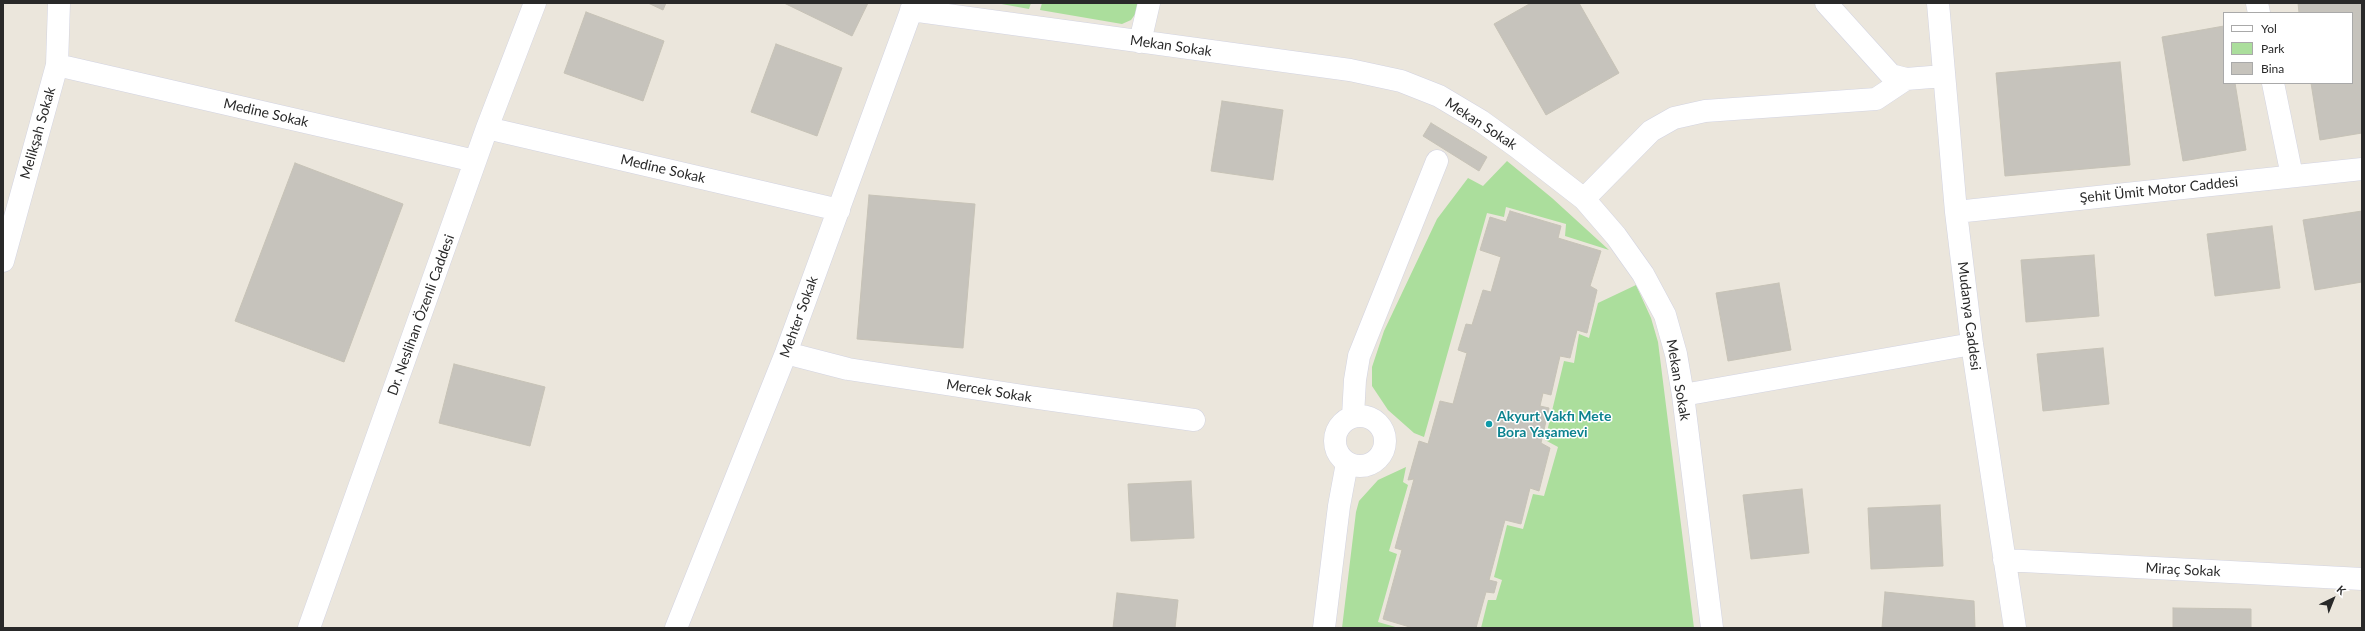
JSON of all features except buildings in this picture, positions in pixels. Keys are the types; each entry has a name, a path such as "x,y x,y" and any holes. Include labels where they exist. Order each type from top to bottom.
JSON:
{"street":[{"name":"Melikşah Sokak","path":"3,261 57,65 59,3"},
{"name":"Dr. Neslihan Özenli Caddesi","path":"310,628 487,128 535,3"},
{"path":"1140,42 1149,3"},
{"path":"1826,3 1891,75 1906,79 1944,76"},
{"name":"Mudanya Caddesi","path":"1938,3 1956,212 1972,344 2015,628"},
{"name":"Mekan Sokak","path":"912,6 1140,42 1350,70 1401,81 1439,96 1480,120 1584,199 1616,236 1644,274 1665,315 1676,354 1683,395 1712,628"},
{"name":"Mehter Sokak","path":"676,628 786,353 912,6"},
{"name":"Medine Sokak","path":"57,65 476,161"},
{"path":"1584,199 1651,131 1674,118 1705,111 1876,99 1906,79"},
{"path":"2273,84 2292,176"},
{"name":"Medine Sokak","path":"487,128 838,210"},
{"path":"1353,416 1355,380 1359,356 1437,161"},
{"name":"Şehit Ümit Motor Caddesi","path":"1956,212 2362,169"},
{"path":"1683,395 1972,344"},
{"name":"Mercek Sokak","path":"786,353 848,369 1194,420"},
{"path":"1362,415 1378,423 1383,429 1385,447 1377,460 1370,464 1354,466 1347,463 1337,451 1335,434 1345,420 1353,416 1362,415"},
{"path":"1324,628 1339,506 1347,463"},
{"name":"Miraç Sokak","path":"2004,560 2362,579"}],"green space":[{"path":"996,3 1031,3 1029,9"},
{"path":"1042,3 1138,3 1136,13 1131,20 1122,24 1040,10"},
{"path":"1507,161 1552,198 1609,250 1565,236 1566,224 1506,207 1504,217 1487,213 1424,437 1414,433 1388,410 1372,386 1372,367 1384,331 1437,219 1468,178 1483,186"},
{"path":"1636,285 1651,318 1658,342 1694,628 1481,628 1488,600 1496,600 1502,580 1494,577 1507,525 1523,529 1533,494 1544,496 1558,447 1545,440 1564,361 1574,363 1579,334 1589,338 1598,303"},
{"path":"1406,467 1403,482 1408,485 1389,551 1397,554 1378,622 1399,628 1342,628 1356,512 1359,501 1378,480"}],"place":[{"name":"Akyurt Vakfı Mete Bora Yaşamevi","path":"1489,424"}]}
